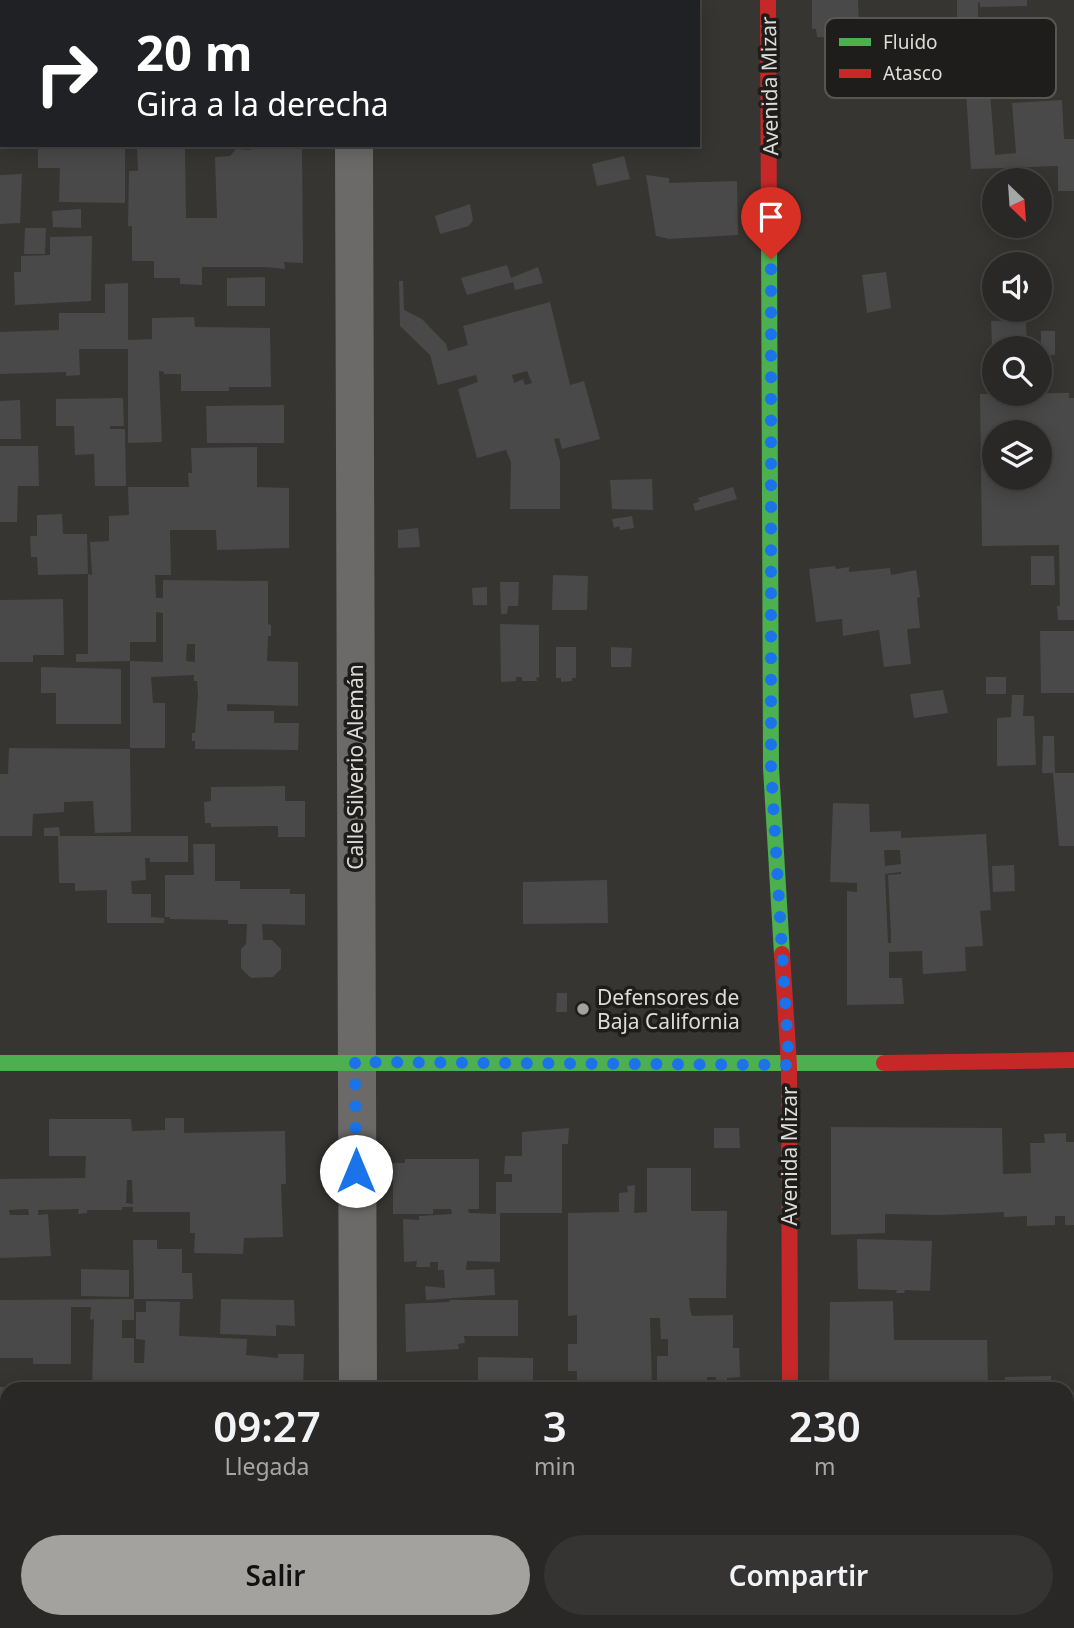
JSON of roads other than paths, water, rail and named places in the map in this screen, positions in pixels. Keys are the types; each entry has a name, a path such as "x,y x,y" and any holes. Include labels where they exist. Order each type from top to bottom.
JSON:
{"street":[{"name":"Avenida Mizar","path":"768,0 771,768 789,1065 790,1382"},
{"name":"Calle Silverio Alemán","path":"354,147 358,1382"},
{"path":"0,1063 789,1065 1074,1060"}],"place":[{"name":"Defensores de Baja California","path":"583,1009"}]}
